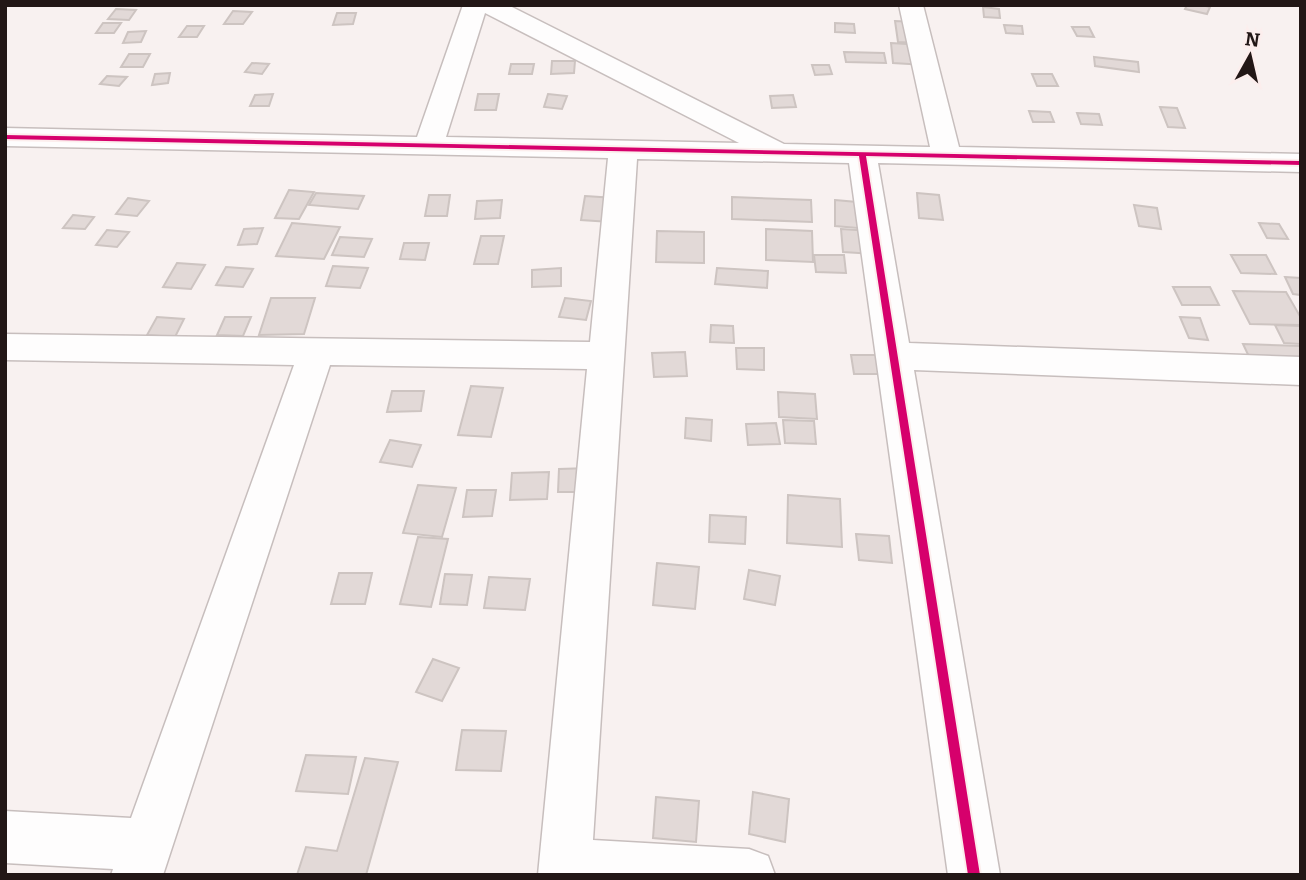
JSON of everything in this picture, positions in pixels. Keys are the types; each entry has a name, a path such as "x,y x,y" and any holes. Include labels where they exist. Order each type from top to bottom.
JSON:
{"street":[{"path":"429,145 475,5"},
{"path":"488,5 780,153"},
{"path":"911,5 947,156"},
{"path":"8,140 429,145 1301,163"},
{"path":"623,149 564,870 749,875"},
{"path":"862,154 974,875"},
{"path":"5,347 606,356"},
{"path":"5,837 142,860 316,352"},
{"path":"893,356 1301,371"}],"building":[{"path":"1187,5 1210,7 1207,14 1185,9"},
{"path":"983,7 999,9 1000,18 984,17"},
{"path":"116,9 136,10 129,20 108,19"},
{"path":"233,11 252,12 243,24 224,24"},
{"path":"337,13 356,13 353,24 333,25"},
{"path":"895,21 915,22 919,43 898,42"},
{"path":"103,23 121,23 114,33 96,33"},
{"path":"835,23 854,24 855,33 835,32"},
{"path":"1004,25 1022,26 1023,34 1006,33"},
{"path":"187,26 204,26 197,37 179,37"},
{"path":"1072,27 1089,27 1094,37 1077,36"},
{"path":"146,31 141,42 123,43 128,32"},
{"path":"891,43 922,45 925,65 893,63"},
{"path":"844,52 884,53 886,63 846,62"},
{"path":"129,54 150,54 143,67 121,67"},
{"path":"1094,57 1138,62 1139,72 1095,66"},
{"path":"552,61 575,61 574,73 551,74"},
{"path":"252,63 269,64 262,74 245,72"},
{"path":"511,64 534,64 532,74 509,74"},
{"path":"812,65 829,65 832,74 815,75"},
{"path":"170,73 168,83 152,85 155,74"},
{"path":"1032,74 1052,74 1058,86 1037,86"},
{"path":"107,76 127,77 119,86 100,84"},
{"path":"273,94 269,106 250,106 255,95"},
{"path":"478,94 499,94 496,110 475,110"},
{"path":"548,94 567,96 562,109 544,107"},
{"path":"793,95 796,107 772,108 770,96"},
{"path":"1160,107 1177,108 1185,128 1168,127"},
{"path":"1029,111 1050,112 1054,122 1033,122"},
{"path":"1077,113 1099,114 1102,125 1081,124"},
{"path":"289,190 314,192 299,219 275,218"},
{"path":"316,193 364,196 358,209 309,205"},
{"path":"917,193 939,195 943,220 919,218"},
{"path":"429,195 450,195 447,216 425,216"},
{"path":"585,196 615,198 610,222 581,220"},
{"path":"732,197 811,200 812,222 732,219"},
{"path":"128,198 149,201 137,216 116,214"},
{"path":"502,200 500,218 475,219 477,201"},
{"path":"835,200 868,203 869,229 835,226"},
{"path":"1134,205 1157,208 1161,229 1139,226"},
{"path":"73,215 94,217 85,229 63,228"},
{"path":"292,223 340,227 324,259 276,256"},
{"path":"1259,223 1279,224 1288,239 1267,238"},
{"path":"263,228 257,244 238,245 244,229"},
{"path":"766,229 812,231 813,262 766,260"},
{"path":"841,229 871,231 874,254 843,252"},
{"path":"107,230 129,232 117,247 96,245"},
{"path":"657,231 704,232 704,263 656,262"},
{"path":"481,236 504,236 498,264 474,264"},
{"path":"340,237 372,239 364,257 332,255"},
{"path":"404,243 429,243 425,260 400,259"},
{"path":"814,255 844,255 846,273 816,272"},
{"path":"1231,255 1266,255 1276,274 1241,273"},
{"path":"177,263 205,265 191,289 163,287"},
{"path":"333,266 368,268 360,288 326,286"},
{"path":"226,267 253,269 243,287 216,285"},
{"path":"561,268 561,286 532,287 532,270"},
{"path":"717,268 768,271 767,288 715,284"},
{"path":"1285,277 1301,278 1301,295 1293,294"},
{"path":"1173,287 1210,287 1219,305 1182,305"},
{"path":"1233,291 1286,292 1301,318 1301,325 1250,324"},
{"path":"271,298 315,298 304,334 259,335"},
{"path":"565,298 591,301 586,320 559,317"},
{"path":"157,317 184,319 175,337 147,335"},
{"path":"225,317 251,317 243,336 217,335"},
{"path":"1180,317 1200,318 1208,340 1189,338"},
{"path":"711,325 733,326 734,343 710,342"},
{"path":"1275,325 1301,326 1301,344 1284,343"},
{"path":"1243,344 1301,346 1301,367 1253,365"},
{"path":"736,348 764,348 764,370 737,369"},
{"path":"685,352 687,376 654,377 652,353"},
{"path":"851,355 887,355 890,374 854,374"},
{"path":"471,386 503,388 491,437 458,435"},
{"path":"392,391 424,391 421,411 387,412"},
{"path":"778,392 815,394 817,419 779,417"},
{"path":"686,418 712,420 711,441 685,438"},
{"path":"783,420 814,421 816,444 785,443"},
{"path":"776,423 780,444 748,445 746,424"},
{"path":"390,440 421,445 412,467 380,462"},
{"path":"589,468 588,492 558,492 559,469"},
{"path":"549,472 547,499 510,500 512,473"},
{"path":"418,485 456,488 442,537 403,533"},
{"path":"467,490 496,490 492,516 463,517"},
{"path":"788,495 840,499 842,547 787,543"},
{"path":"710,515 746,517 745,544 709,542"},
{"path":"856,534 889,536 892,563 859,560"},
{"path":"418,537 448,539 431,607 400,604"},
{"path":"657,563 699,567 695,609 653,605"},
{"path":"749,570 780,576 775,605 744,599"},
{"path":"339,573 372,573 365,604 331,604"},
{"path":"445,574 472,575 467,605 440,604"},
{"path":"489,577 530,579 525,610 484,608"},
{"path":"433,659 459,668 442,701 416,692"},
{"path":"462,730 506,731 501,771 456,770"},
{"path":"306,755 356,757 348,794 296,791"},
{"path":"365,758 398,762 366,875 297,875 306,847 337,851"},
{"path":"753,792 789,799 785,842 749,834"},
{"path":"656,797 699,801 696,842 653,838"}],"cycle path":[{"path":"5,137 1301,163"},
{"path":"862,154 974,875"}]}
